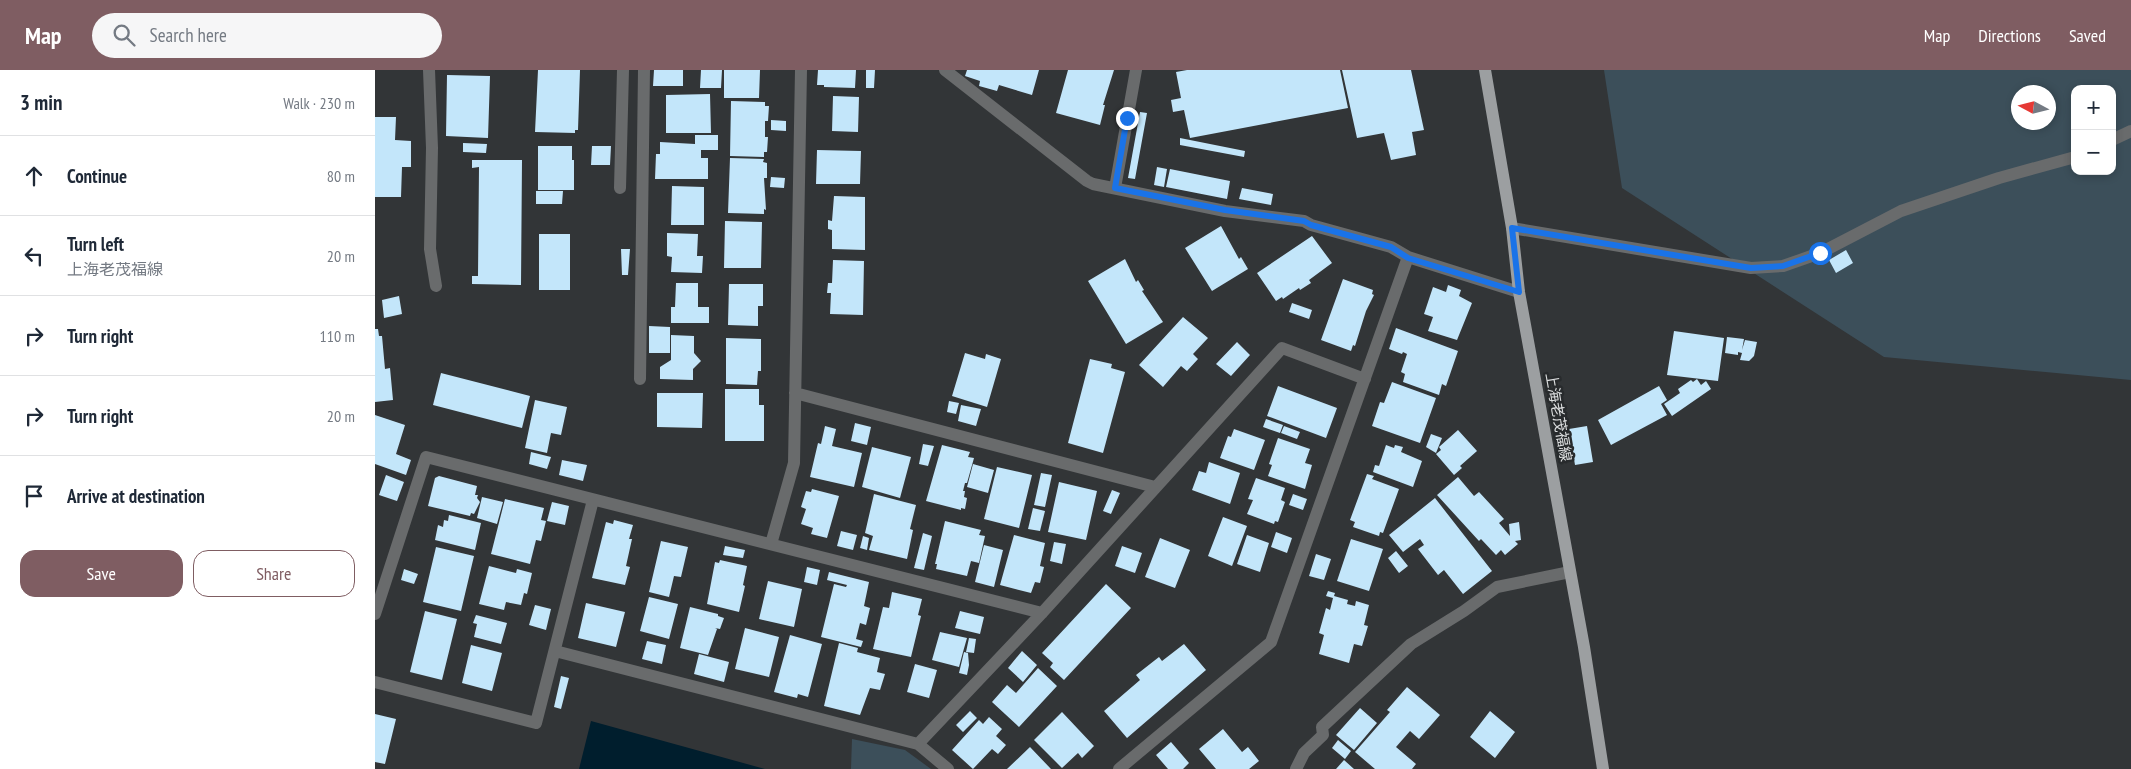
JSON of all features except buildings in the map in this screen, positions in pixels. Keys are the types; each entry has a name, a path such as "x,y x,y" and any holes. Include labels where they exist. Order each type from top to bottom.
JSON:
{"main road":[{"name":"上海老茂福線","path":"1485,70 1512,228 1519,292 1571,572 1603,769"}],"street":[{"path":"429,70 432,148 430,249 435,286"},
{"path":"620,188 623,70"},
{"path":"640,379 644,70"},
{"path":"771,544 794,462 801,70"},
{"path":"945,70 1087,181 1225,210 1304,221 1311,225 1391,247 1408,258 1519,292"},
{"path":"1115,188 1136,70"},
{"path":"2116,138 2131,131"},
{"path":"1512,228 1751,268 1783,266 1820,253 1901,211 1999,178 2071,158"},
{"path":"1119,769 1271,642 1408,258"},
{"path":"918,744 1042,613 1282,348 1365,379"},
{"path":"795,393 1155,487"},
{"path":"375,614 426,457 1042,613"},
{"path":"375,682 536,723 593,500"},
{"path":"1296,769 1304,753 1323,735 1322,727 1411,644 1464,611 1497,587 1571,572"},
{"path":"555,651 918,744 949,769"}],"shaded area":[{"path":"1604,70 2131,70 2131,380 1884,357 1622,188"},
{"path":"591,721 765,769 579,769"},
{"path":"852,739 905,750 931,769 851,769"}],"route":[{"path":"1127,118 1115,188 1225,210 1304,221 1311,225 1391,247 1408,258 1519,292 1512,228 1751,268 1783,266 1820,253"}]}
